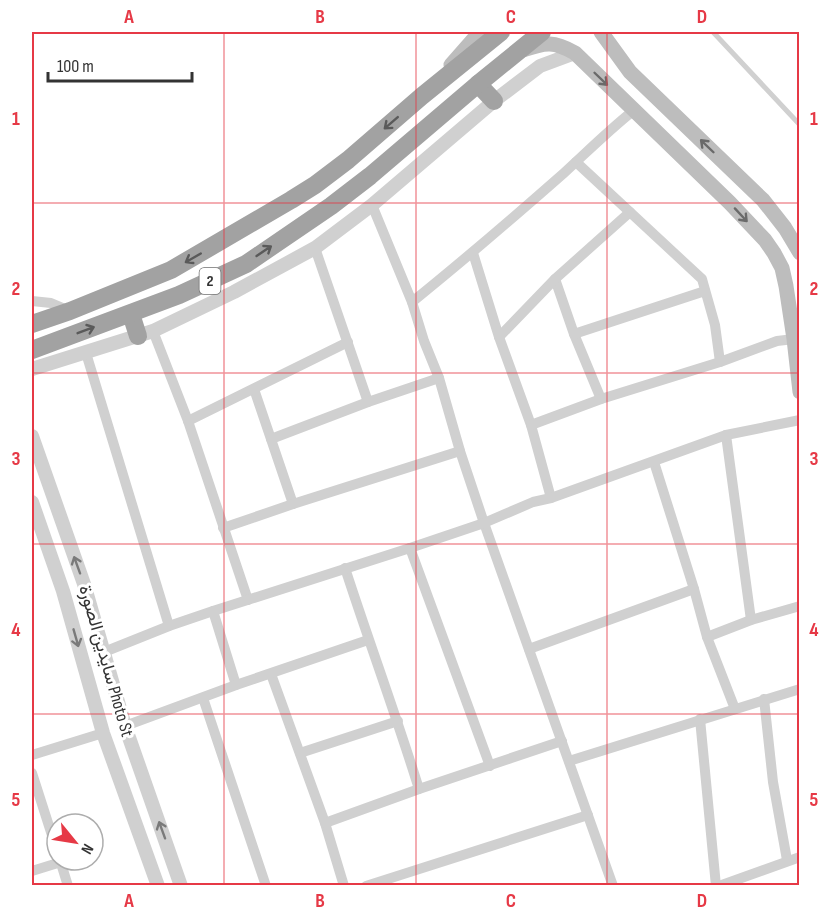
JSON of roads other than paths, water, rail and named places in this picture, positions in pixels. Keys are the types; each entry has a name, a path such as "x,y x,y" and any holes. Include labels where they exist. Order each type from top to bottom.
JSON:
{"highway":[{"name":"2","path":"32,324 171,270 315,185 501,32"},
{"name":"2","path":"32,350 179,295 246,264 331,206 370,176 542,32"},
{"path":"478,84 494,101"},
{"path":"315,185 331,206"},
{"path":"131,314 146,333"}],"main road":[{"path":"423,96 480,32"},
{"path":"601,32 630,72 763,200 785,228 800,253"},
{"path":"515,53 542,44 561,45 575,53 730,203 765,240 782,268 800,392"},
{"path":"765,240 785,228"}],"street":[{"path":"32,369 146,333 234,292 315,248 372,205 494,101 540,66 575,53"},
{"path":"412,302 473,253 633,111"},
{"path":"576,162 702,279 715,325 720,362"},
{"path":"372,205 412,302 439,378 484,523 613,885"},
{"path":"499,337 555,279 630,212"},
{"path":"315,248 368,402"},
{"path":"473,253 499,337 531,425 551,498"},
{"path":"555,279 574,334 601,399"},
{"path":"574,334 705,291"},
{"path":"32,301 51,303 70,311"},
{"path":"146,333 188,421 248,600"},
{"path":"531,425 601,399 720,362 777,341 794,339"},
{"path":"188,421 348,342"},
{"path":"86,353 170,626"},
{"path":"271,439 439,378"},
{"path":"254,388 293,504"},
{"path":"104,652 213,611 484,523 533,502 551,498 726,435 800,420"},
{"path":"726,435 751,620"},
{"name":"سايدين الصورة Photo St","path":"32,436 84,584 125,726 182,885"},
{"path":"224,528 460,451"},
{"path":"654,462 707,638 735,709"},
{"name":"سايدين الصورة Photo St","path":"32,502 63,591 104,733 158,885"},
{"path":"410,548 490,766"},
{"path":"345,568 419,789"},
{"path":"529,649 694,589"},
{"path":"707,638 751,620 800,606"},
{"path":"213,611 236,685"},
{"path":"125,726 368,640"},
{"path":"271,674 325,823 344,885"},
{"path":"568,761 800,689"},
{"path":"203,698 266,885"},
{"path":"764,699 773,782 787,860"},
{"path":"700,719 717,885 800,857"},
{"path":"300,753 398,721"},
{"path":"32,755 104,733"},
{"path":"325,823 562,741"},
{"path":"32,773 35,792 45,819"},
{"path":"366,885 588,815"}],"lane":[{"path":"713,32 800,126"}]}
